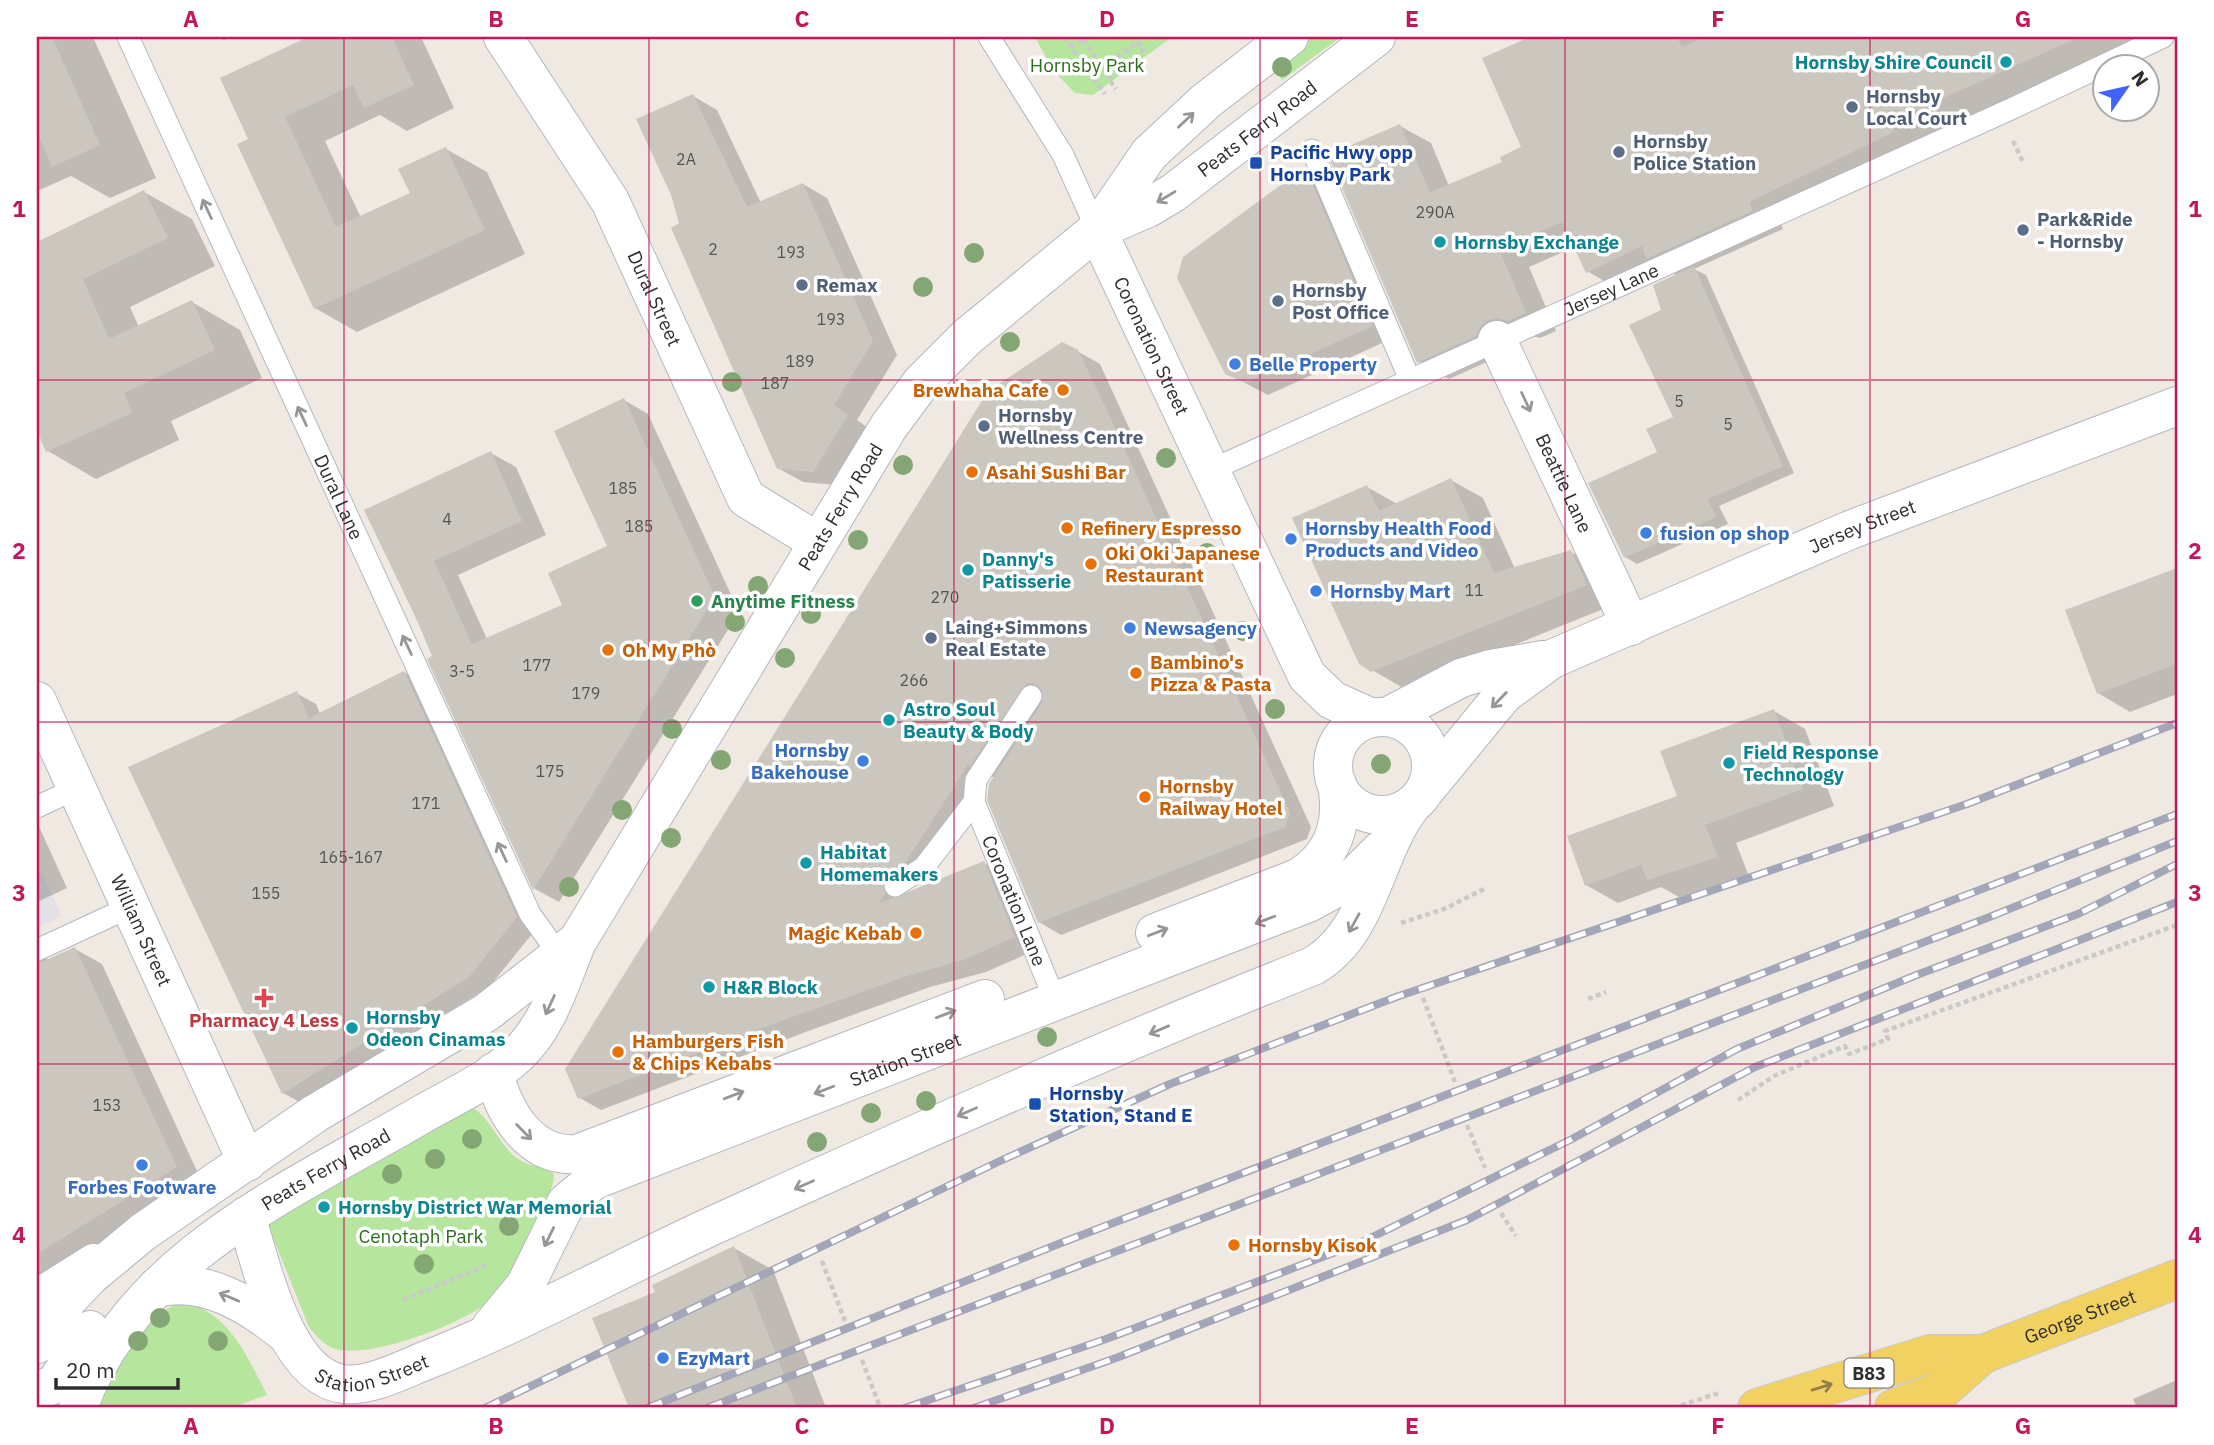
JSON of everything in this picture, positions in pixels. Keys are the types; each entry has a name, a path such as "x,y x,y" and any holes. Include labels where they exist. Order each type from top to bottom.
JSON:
{"main road":[{"name":"George Street","path":"1757,1408 1930,1354 1983,1354 2177,1279"},
{"name":"George Street","path":"1894,1408 1944,1399 1983,1354"}],"street":[{"name":"Dural Street","path":"503,37 610,201 746,498 818,542"},
{"name":"Peats Ferry Road","path":"1097,230 1149,154 1206,102 1289,37"},
{"name":"Peats Ferry Road","path":"78,1408 105,1349 135,1310 156,1288 205,1247 256,1210 494,1072 519,1053 536,1032 567,948 889,426 929,374 967,337 1097,230 1147,208 1173,192 1376,37"},
{"name":"Coronation Street","path":"1097,230 1212,470 1300,663 1326,730 1336,778"},
{"name":"Beattie Lane","path":"1497,340 1632,626"},
{"name":"Jersey Street","path":"1419,798 1504,694 1537,667 1552,659 1850,530 2177,405"},
{"name":"Jersey Street","path":"1380,717 1461,678 1491,669 1552,659"},
{"name":"Coronation Street","path":"1300,663 1322,693 1346,708 1380,717"},
{"name":"William Street","path":"37,701 247,1162"},
{"path":"1380,717 1412,727 1428,749 1430,776 1419,798 1391,814 1368,813 1349,802 1336,778 1334,760 1343,737 1351,728 1380,717"},
{"name":"Station Street","path":"475,1340 510,1307 525,1286 566,1203 589,1183 1050,988 1308,872 1328,851 1340,823 1336,778"},
{"name":"Station Street","path":"494,1072 506,1107 523,1133 548,1150 577,1154 1050,988 1328,894 1360,873 1391,838 1419,798"},
{"name":"Station Street","path":"156,1288 193,1287 232,1297 286,1334 314,1371 341,1384 368,1381 475,1340 711,1227 866,1157 1313,965 1336,949 1356,920 1391,838"},
{"name":"Peats Ferry Road","path":"37,1299 143,1232 333,1102 486,1012 567,948"},
{"path":"333,1102 387,1090 437,1062 461,1055 483,1058 494,1072"},
{"name":"Station Street","path":"247,1162 244,1197 256,1210 286,1334"},
{"name":"Peats Ferry Road","path":"37,1344 68,1299 90,1276 143,1232"},
{"path":"37,1391 55,1384 99,1320 140,1276 162,1261 205,1247"},
{"path":"37,1398 46,1408"}],"lane":[{"name":"Dural Lane","path":"128,37 530,914 567,948"},
{"name":"Coronation Street","path":"989,37 1063,155 1097,230"},
{"name":"Jersey Lane","path":"1212,470 2011,109 2163,37"},
{"path":"1312,150 1410,380"},
{"name":"Coronation Lane","path":"1031,696 976,780 974,802 1050,988"},
{"path":"37,807 77,788"},
{"name":"Coronation Lane","path":"895,886 924,867 974,802"},
{"path":"37,950 130,907"}],"path":[{"path":"1064,37 1105,94"},
{"path":"1071,47 1085,38 1103,67 1138,42 1144,50 1108,78 1116,89"},
{"path":"1399,924 1444,909 1484,889"},
{"path":"1738,1100 1774,1076 1845,1046 1849,1054 1888,1039 1885,1031 2177,925"},
{"path":"1588,999 1606,992"},
{"path":"1423,998 1455,1082"},
{"path":"1467,1125 1485,1168"},
{"path":"1501,1213 1516,1236"},
{"path":"403,1300 499,1260"},
{"path":"822,1261 845,1321"},
{"path":"862,1360 880,1407"}],"shaded area":[{"path":"42,873 62,916 37,928 37,875"}],"green space":[{"name":"Hornsby Park","path":"1035,37 1172,37 1093,95 1075,93 1053,70"},
{"path":"1306,37 1341,37 1282,80 1270,64"},
{"name":"Cenotaph Park","path":"475,1109 514,1156 554,1174 538,1220 506,1279 488,1302 436,1330 390,1345 367,1349 348,1351 326,1344 309,1327 268,1224 271,1214 466,1111"},
{"path":"176,1304 200,1308 225,1326 241,1347 267,1395 230,1408 95,1408 108,1376 125,1347 147,1323"}],"building":[{"path":"37,37 52,37 100,145 52,167 37,133"},
{"path":"308,37 392,37 414,85 364,108 353,85 285,117 336,227 410,193 398,169 446,147 485,230 314,309 237,144 248,139 220,78"},
{"path":"1530,37 1677,37 1682,47 1705,37 2079,37 1888,123 1894,132 1749,202 1753,211 1646,259 1642,246 1586,273 1562,222 1499,249 1526,313 1508,321 1498,318 1488,320 1480,327 1476,336 1417,363 1328,155 1400,124 1430,192 1502,162 1500,157 1521,147 1482,58"},
{"path":"693,94 747,207 803,183 873,341 834,405 848,415 813,472 777,469 671,228 679,223 671,195 636,119"},
{"name":"Hornsby Post Office","path":"1305,167 1373,326 1245,383 1225,374 1177,278 1183,257"},
{"path":"144,190 168,238 83,279 109,339 192,300 215,350 124,393 132,413 46,452 37,431 37,242"},
{"path":"1694,266 1783,466 1708,499 1716,517 1624,558 1588,483 1657,452 1646,429 1673,417 1629,325 1661,310 1653,285"},
{"path":"1062,342 1078,350 1106,408 1290,813 1285,827 1038,923 987,800 989,784 1042,703 1042,690 1032,683 1026,684 970,766 969,763 904,865 884,880 885,894 878,904 984,861 1015,937 963,960 907,976 781,1021 578,1099 565,1069 988,391"},
{"path":"624,398 715,597 533,890 427,659 432,656 417,620 364,510 491,451 522,521 434,561 472,644 562,605 548,573 607,546 554,431"},
{"path":"1451,478 1494,573 1571,550 1587,585 1371,672 1359,664 1292,518 1367,485 1379,511"},
{"path":"2177,568 2177,664 2097,694 2065,610"},
{"path":"404,671 517,917 469,977 282,1094 128,767 297,691 309,718"},
{"path":"1774,709 1803,789 1705,825 1718,857 1647,880 1641,865 1585,886 1567,836 1677,796 1660,751"},
{"path":"75,947 177,1167 37,1254 37,964"},
{"path":"734,1246 797,1408 629,1408 592,1318 655,1292 652,1285"}],"railway":[{"path":"485,1408 1000,1161 1170,1084 1396,997 1967,804 2177,723"},
{"path":"647,1408 1061,1243 2177,814"},
{"path":"707,1408 1987,918 2177,841"},
{"path":"905,1408 1106,1339 1362,1242 1570,1140 1737,1049 1914,976 2078,914 2177,864"},
{"path":"974,1408 1116,1358 1467,1220 1755,1067 2177,902"}],"place":[{"name":"Hornsby Shire Council","path":"2006,62"},
{"name":"Hornsby Local Court","path":"1852,107"},
{"name":"Hornsby Police Station","path":"1619,152"},
{"name":"Pacific Hwy opp Hornsby Park","path":"1256,163"},
{"name":"Park&Ride - Hornsby","path":"2023,230"},
{"name":"Hornsby Exchange","path":"1440,242"},
{"name":"Remax","path":"802,285"},
{"name":"Hornsby Post Office","path":"1278,301"},
{"name":"Belle Property","path":"1235,364"},
{"name":"Brewhaha Cafe","path":"1063,390"},
{"name":"Hornsby Wellness Centre","path":"984,426"},
{"name":"Asahi Sushi Bar","path":"972,472"},
{"name":"Refinery Espresso","path":"1067,528"},
{"name":"fusion op shop","path":"1646,533"},
{"name":"Hornsby Health Food Products and Video","path":"1291,539"},
{"name":"Oki Oki Japanese Restaurant","path":"1091,564"},
{"name":"Danny's Patisserie","path":"968,570"},
{"name":"Hornsby Mart","path":"1316,591"},
{"name":"Anytime Fitness","path":"697,601"},
{"name":"Newsagency","path":"1130,628"},
{"name":"Laing+Simmons Real Estate","path":"931,638"},
{"name":"Oh My Phò","path":"608,650"},
{"name":"Bambino's Pizza & Pasta","path":"1136,673"},
{"name":"Astro Soul Beauty & Body","path":"889,720"},
{"name":"Hornsby Bakehouse","path":"863,761"},
{"name":"Field Response Technology","path":"1729,763"},
{"name":"Hornsby Railway Hotel","path":"1145,797"},
{"name":"Habitat Homemakers","path":"806,863"},
{"name":"Magic Kebab","path":"916,933"},
{"name":"H&R Block","path":"709,987"},
{"name":"Pharmacy 4 Less","path":"264,998"},
{"name":"Hornsby Odeon Cinamas","path":"352,1028"},
{"name":"Hamburgers Fish & Chips Kebabs","path":"618,1052"},
{"name":"Hornsby Station, Stand E","path":"1035,1104"},
{"name":"Forbes Footware","path":"142,1165"},
{"name":"Hornsby District War Memorial","path":"324,1207"},
{"name":"Hornsby Kisok","path":"1234,1245"},
{"name":"EzyMart","path":"663,1358"}]}
